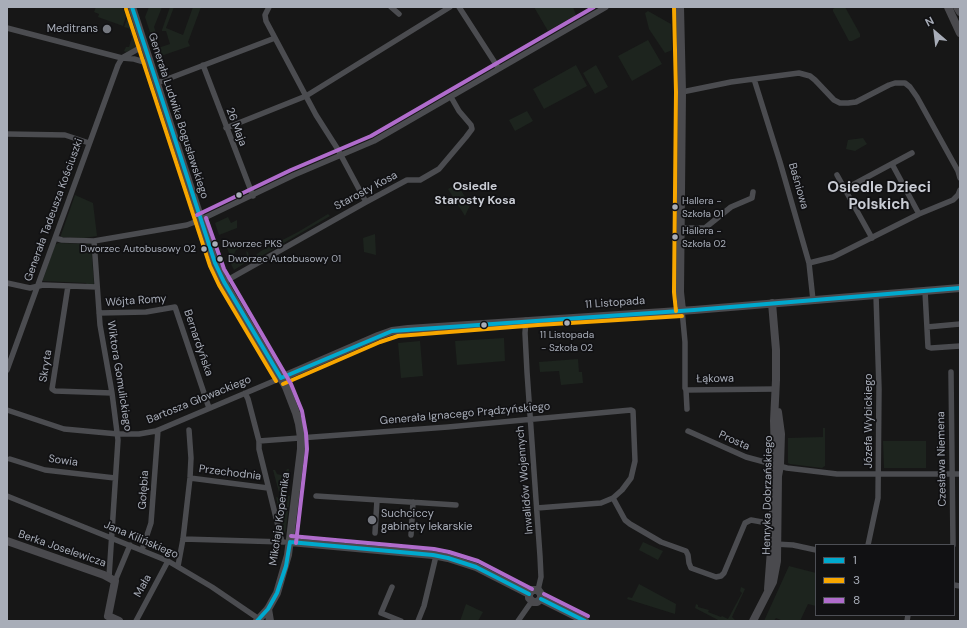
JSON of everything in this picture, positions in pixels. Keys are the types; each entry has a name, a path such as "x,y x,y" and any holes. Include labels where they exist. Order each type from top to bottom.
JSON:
{"street":[{"path":"269,7 265,15 266,21 274,38 366,202"},
{"path":"391,7 399,14"},
{"path":"226,128 306,96 450,7"},
{"path":"459,7 499,69"},
{"path":"55,238 62,240 94,241 187,225 200,220 253,196 300,172 374,141 604,7"},
{"path":"680,7 682,92 680,292 682,310"},
{"path":"948,7 960,33"},
{"path":"957,7 960,12"},
{"name":"Generała Ludwika Bogusławskiego","path":"133,8 215,263 224,282 281,378"},
{"path":"7,28 150,64"},
{"path":"157,83 274,38"},
{"path":"122,58 138,49 144,43"},
{"name":"Generała Tadeusza Kościuszki","path":"7,370 89,143 122,58"},
{"name":"26 Maja","path":"203,65 253,196"},
{"path":"682,92 724,83 794,73 803,74 815,80 834,100 844,104 856,102 889,85 905,83 917,97 958,171 960,178"},
{"name":"Baśniowa","path":"754,79 809,263 813,300"},
{"name":"Starosty Kosa","path":"224,282 366,202 408,180 420,180 436,170 471,131 471,125 459,111 451,97"},
{"path":"7,134 65,136 89,143"},
{"path":"845,189 912,153"},
{"path":"892,164 919,214"},
{"path":"837,175 872,238"},
{"path":"809,263 833,257 919,214 953,200 960,191"},
{"path":"681,228 705,228 731,207 752,198 753,192"},
{"name":"Wiktora Gomulickiego","path":"94,241 99,313 118,434 111,537 112,579"},
{"path":"7,283 30,288 43,285 97,287"},
{"name":"Skryta","path":"68,286 52,389 55,391 112,394"},
{"name":"11 Listopada","path":"281,378 392,331 526,320 772,304 960,288"},
{"path":"925,291 927,344 930,348 960,346"},
{"name":"Józefa Wybickiego","path":"868,544 878,502 879,474 879,389 876,295"},
{"name":"Henryka Dobrzańskiego","path":"753,621 768,589 775,544 778,476 775,456 776,350 772,304"},
{"name":"Wójta Romy","path":"99,313 146,312 175,307"},
{"name":"Bernardyńska","path":"175,307 209,408"},
{"name":"Łąkowa","path":"682,310 685,342 686,390 776,389"},
{"name":"Inwalidów Wojennych","path":"526,320 525,333 530,419 541,577 538,590"},
{"path":"927,327 960,324"},
{"name":"Czesława Niemena","path":"951,372 953,544"},
{"name":"Bartosza Głowackiego","path":"7,410 59,428 118,434 139,434 158,430 281,378"},
{"name":"Mikołaja Kopernika","path":"259,620 268,609 281,582 290,542 301,438 296,413 281,378"},
{"path":"686,390 687,409"},
{"name":"Mikołaja Kopernika","path":"245,392 248,398 259,441 268,488 282,542"},
{"name":"Generała Ignacego Prądzyńskiego","path":"301,438 631,410 634,414 636,454 634,466 631,478 626,486 613,498"},
{"name":"Gołębia","path":"142,550 151,523 158,430"},
{"path":"178,566 183,539 190,478 191,458 189,430"},
{"name":"Prosta","path":"688,431 746,457 776,466 837,474 960,474"},
{"path":"259,441 301,438"},
{"name":"Sowia","path":"10,458 45,470 115,478"},
{"name":"Henryka Dobrzańskiego","path":"775,544 773,524 776,466"},
{"name":"Przechodnia","path":"190,478 268,488"},
{"name":"Jana Kilińskiego","path":"7,496 168,561 178,566 259,620"},
{"path":"316,496 456,505"},
{"path":"537,508 601,503 613,498 630,524 661,542 686,551 691,568 716,577 721,576 724,573 745,523 751,520 773,524"},
{"path":"375,533 377,500"},
{"path":"410,535 413,502"},
{"path":"183,539 290,542 436,556 457,560 476,566 537,602 541,599"},
{"name":"Berka Joselewicza","path":"7,542 112,579"},
{"path":"775,544 793,545 815,550"},
{"path":"120,621 109,619 112,579 130,545"},
{"path":"418,621 424,606 436,556"},
{"name":"Mała","path":"136,621 168,561"},
{"path":"392,587 381,613 401,621"},
{"path":"518,621 532,590 538,590 541,594 541,599"},
{"path":"541,599 584,621"},
{"path":"268,609 270,621"}],"shaded area":[{"path":"96,7 122,7 126,16 123,26 98,17 99,14 94,12"},
{"path":"124,7 126,7 138,43 133,50 126,52 124,51 126,47 129,47 132,37 130,34 131,29 124,27 128,17"},
{"path":"149,7 162,7 154,27 156,33 154,34 158,48 170,44 166,31 162,30 170,7 174,7 166,28 183,35 193,7 201,7 188,42 190,46 158,57 145,17"},
{"path":"534,7 573,7 576,15 548,31"},
{"path":"836,7 845,7 860,34 860,37 849,41 833,11"},
{"path":"648,11 671,24 672,50 665,53 649,29 645,13"},
{"path":"648,40 662,64 632,81 618,56"},
{"path":"576,65 587,86 544,109 533,89"},
{"path":"596,65 608,87 595,94 583,73"},
{"path":"527,111 533,121 515,131 509,120"},
{"path":"863,138 867,144 855,151 846,149 848,140"},
{"path":"457,184 470,205 465,216 448,189"},
{"path":"75,195 93,203 97,236 84,238 61,237"},
{"path":"328,214 330,216 258,258 255,258 261,251 298,232"},
{"path":"228,217 231,223 237,220 237,228 219,235 215,223"},
{"path":"375,234 376,255 364,252 363,238"},
{"path":"58,243 89,244 91,246 93,285 88,286 86,283 43,281 55,245"},
{"path":"240,243 239,249 236,250 234,254 235,258 239,261 244,260 247,256 246,251 248,252 250,260 234,270 230,262 232,261 227,248"},
{"path":"504,338 505,361 457,365 455,341"},
{"path":"420,341 423,376 401,378 398,343"},
{"path":"578,359 579,372 582,372 583,383 561,385 559,371 540,372 539,362"},
{"path":"823,428 825,428 825,466 822,468 788,463 788,438 823,437"},
{"path":"883,441 926,441 926,468 884,468"},
{"path":"287,469 289,469 286,495 282,497 280,496 273,470 275,470 277,474 281,475 285,473"},
{"path":"288,496 290,496 285,536 276,497 279,498 284,514 286,513"},
{"path":"643,542 663,551 658,560 639,550"},
{"path":"789,566 815,573 815,606 808,604 800,621 783,621 776,618 774,621 764,621"},
{"path":"639,584 676,604 675,614 627,599 628,597 632,598"},
{"path":"741,587 745,589 732,617 735,620 720,621 695,608 696,604 698,607 709,610 708,612 728,619 742,593 740,591"},
{"path":"466,604 483,612 478,621 460,621"}],"transit line":[{"name":"1","path":"132,7 215,263 224,282 281,378"},
{"name":"8","path":"197,215 291,170 371,136 594,7"},
{"name":"3","path":"674,7 676,92 674,292 676,311"},
{"name":"3","path":"126,9 210,266 219,285 276,381"},
{"name":"8","path":"206,218 224,269 291,384 302,411 307,449 296,543"},
{"name":"1","path":"281,378 392,331 694,310 960,288"},
{"name":"3","path":"283,384 380,342 398,336 682,316"},
{"name":"8","path":"291,536 434,549 449,552 478,561 532,589"},
{"name":"1","path":"290,542 433,555 448,558 476,567 529,594"},
{"name":"1","path":"257,621 268,609 277,593 286,566 290,542"},
{"name":"8","path":"544,594 588,616"},
{"name":"1","path":"541,599 585,621"}],"place":[{"name":"Meditrans","path":"107,29"},
{"name":"Hallera - Szkoła 01","path":"675,207"},
{"name":"Hallera - Szkoła 02","path":"675,237"},
{"name":"Dworzec PKS","path":"215,244"},
{"name":"Dworzec Autobusowy 02","path":"204,249"},
{"name":"Dworzec Autobusowy 01","path":"220,259"},
{"name":"11 Listopada - Szkoła 02","path":"567,323"},
{"name":"Suchciccy gabinety lekarskie","path":"372,520"}],"district":[{"name":"Osiedle Starosty Kosa","path":"475,194"},
{"name":"Osiedle Dzieci Polskich","path":"879,196"}]}
